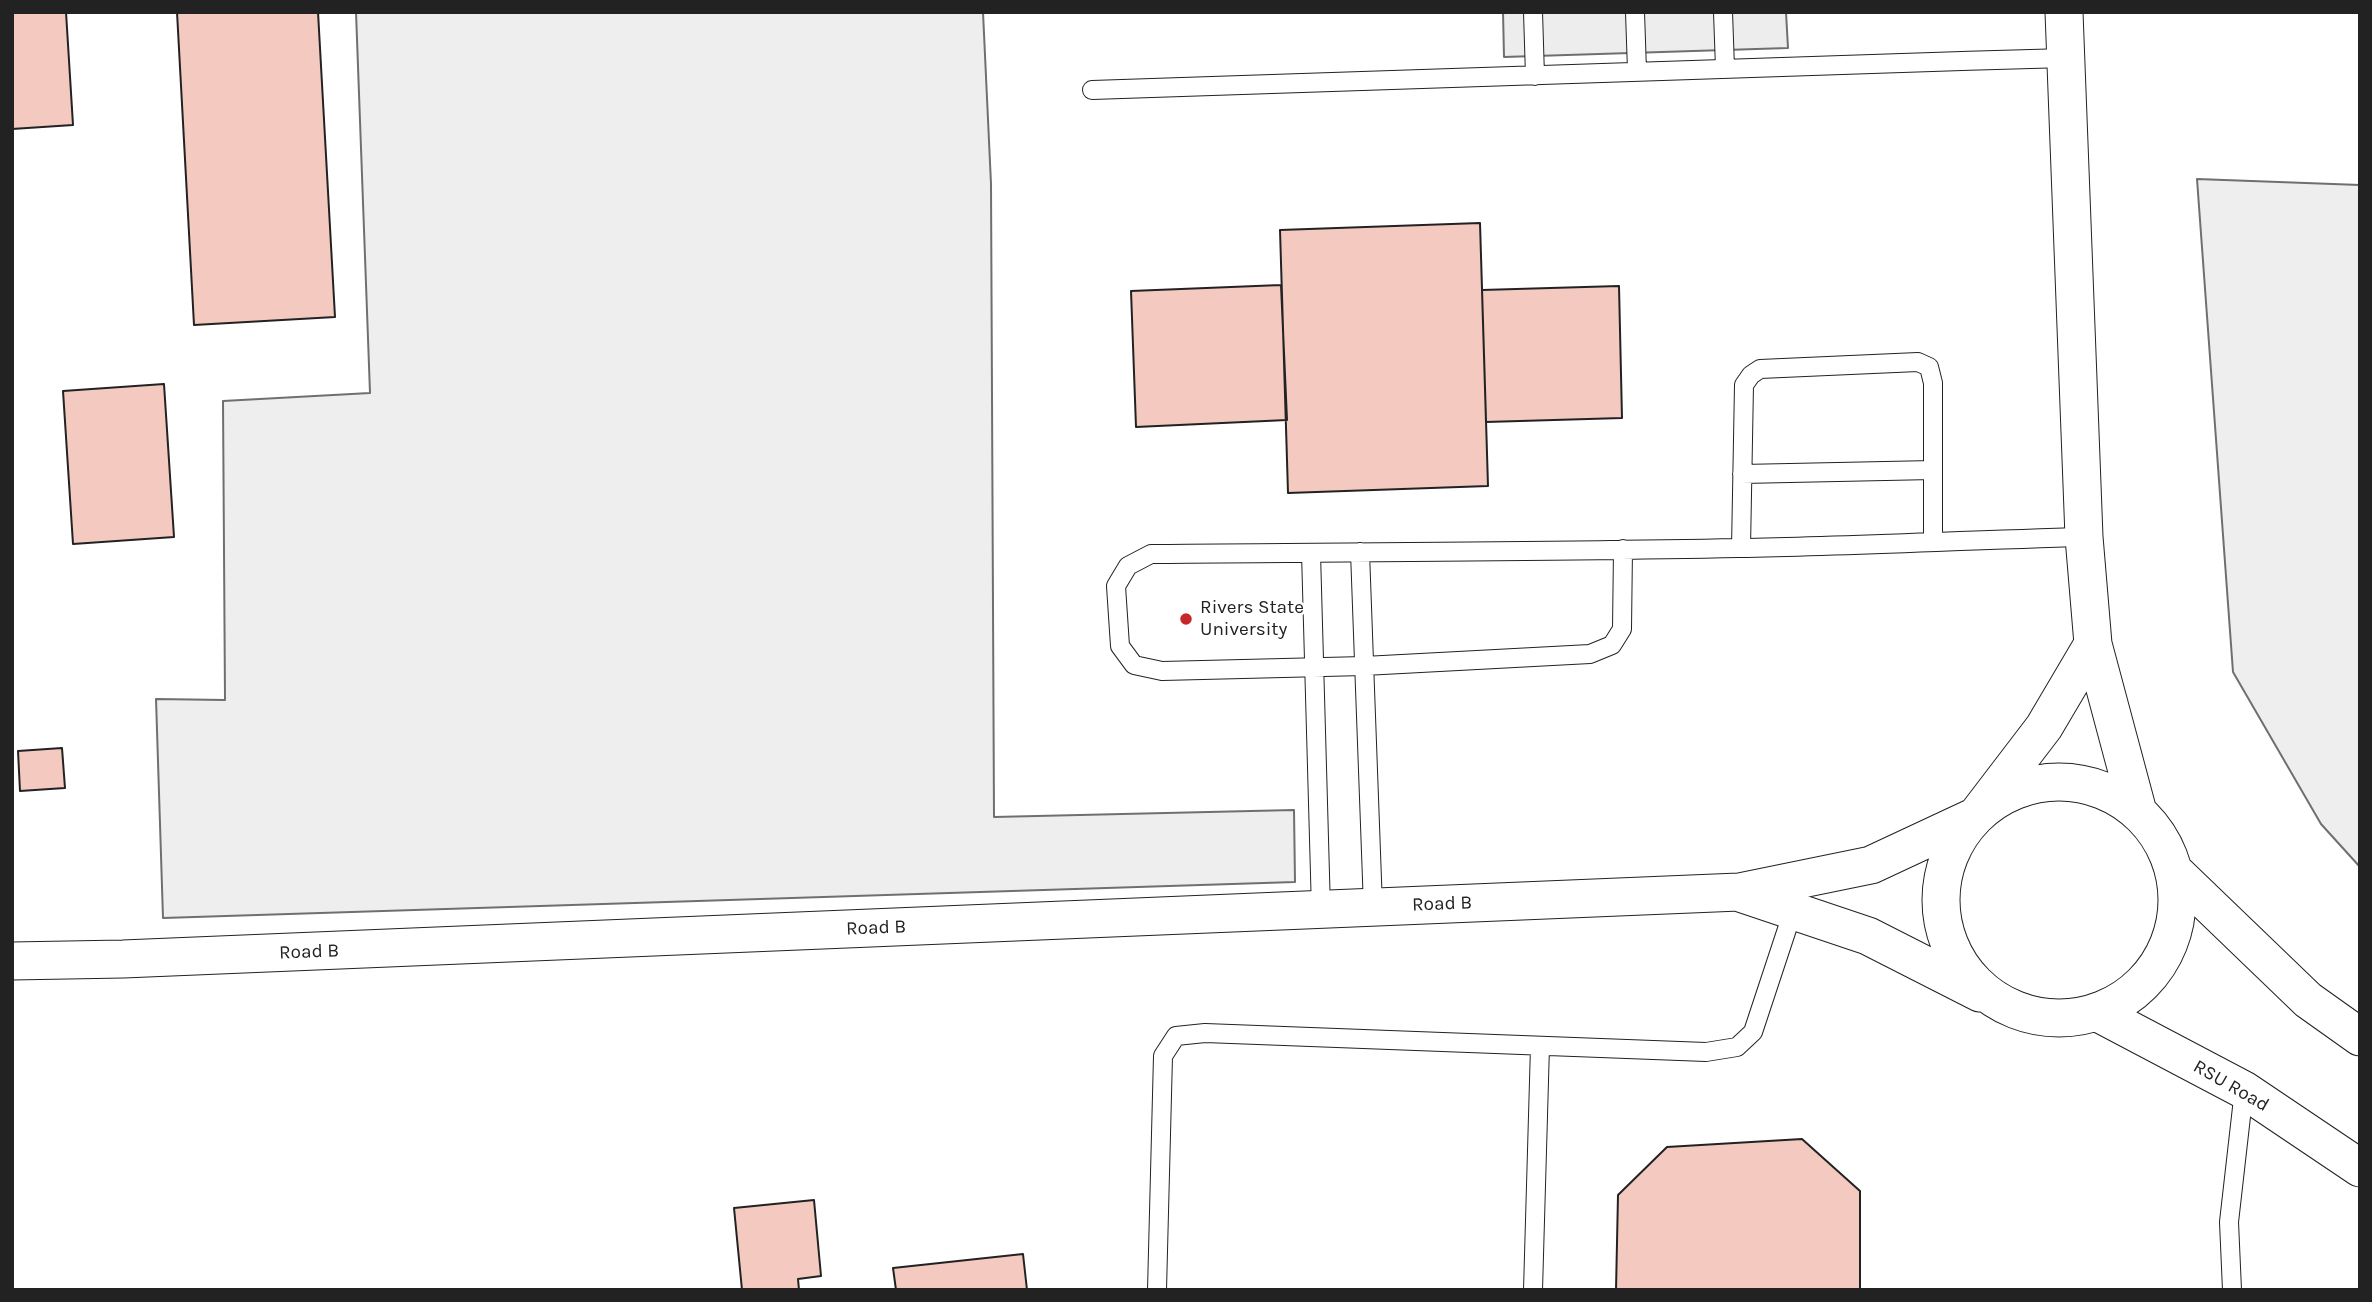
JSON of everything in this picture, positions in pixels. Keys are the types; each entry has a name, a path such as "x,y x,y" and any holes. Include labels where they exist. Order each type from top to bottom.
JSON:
{"street":[{"path":"2064,12 2084,537 2093,644 2138,812"},
{"path":"1996,1001 1969,977 1951,947 1941,913 1944,878 1955,844 2044,727 2093,644"},
{"path":"2074,782 2109,792 2138,812 2161,839 2175,872 2177,907 2170,942 2153,973 2129,997 2098,1013 2071,1019 2045,1018 2020,1012 1868,936 1739,892 1871,865 1976,816 2004,795 2038,783 2074,782"},
{"path":"2175,872 2308,1000 2360,1037"},
{"name":"Road B","path":"12,961 123,960 1739,892"},
{"name":"RSU Road","path":"2098,1013 2244,1090 2360,1168"}],"lane":[{"path":"1533,12 1535,76"},
{"path":"1635,12 1637,71"},
{"path":"1723,12 1725,68"},
{"path":"1092,90 2066,58"},
{"path":"1741,548 1744,385 1751,375 1760,369 1918,362 1929,367 1933,383 1933,541"},
{"path":"1742,474 1933,470"},
{"path":"1623,549 1622,629 1612,645 1590,654 1364,666 1162,671 1135,665 1120,646 1116,586 1128,566 1151,554 1311,553 1360,552 1623,549 1741,548 2084,537"},
{"path":"1360,552 1373,907"},
{"path":"1311,553 1321,910"},
{"path":"1157,1290 1163,1056 1176,1036 1205,1033 1706,1052 1737,1047 1753,1032 1793,911"},
{"path":"1533,1290 1539,1045"},
{"path":"2232,1290 2229,1222 2244,1090"}],"shaded area":[{"path":"356,12 983,12 991,184 994,817 1294,810 1295,882 163,918 156,699 225,700 223,401 370,393"},
{"path":"1503,12 1786,12 1788,48 1504,57"},
{"path":"2197,179 2360,185 2360,867 2321,824 2233,672"}],"building":[{"path":"12,12 66,12 73,125 12,129"},
{"path":"177,12 318,12 335,317 194,325"},
{"path":"1480,223 1488,486 1288,493 1280,230"},
{"path":"1281,285 1287,420 1136,427 1131,291"},
{"path":"1619,286 1622,418 1486,422 1482,290"},
{"path":"164,384 174,537 73,544 63,391"},
{"path":"62,748 65,788 20,791 18,751"},
{"path":"1802,1139 1860,1191 1860,1290 1616,1290 1618,1195 1667,1147"},
{"path":"814,1200 821,1276 798,1279 799,1290 742,1290 734,1208"},
{"path":"1023,1254 1027,1290 896,1290 893,1268"}],"place":[{"name":"Rivers State University","path":"1186,619"}]}
